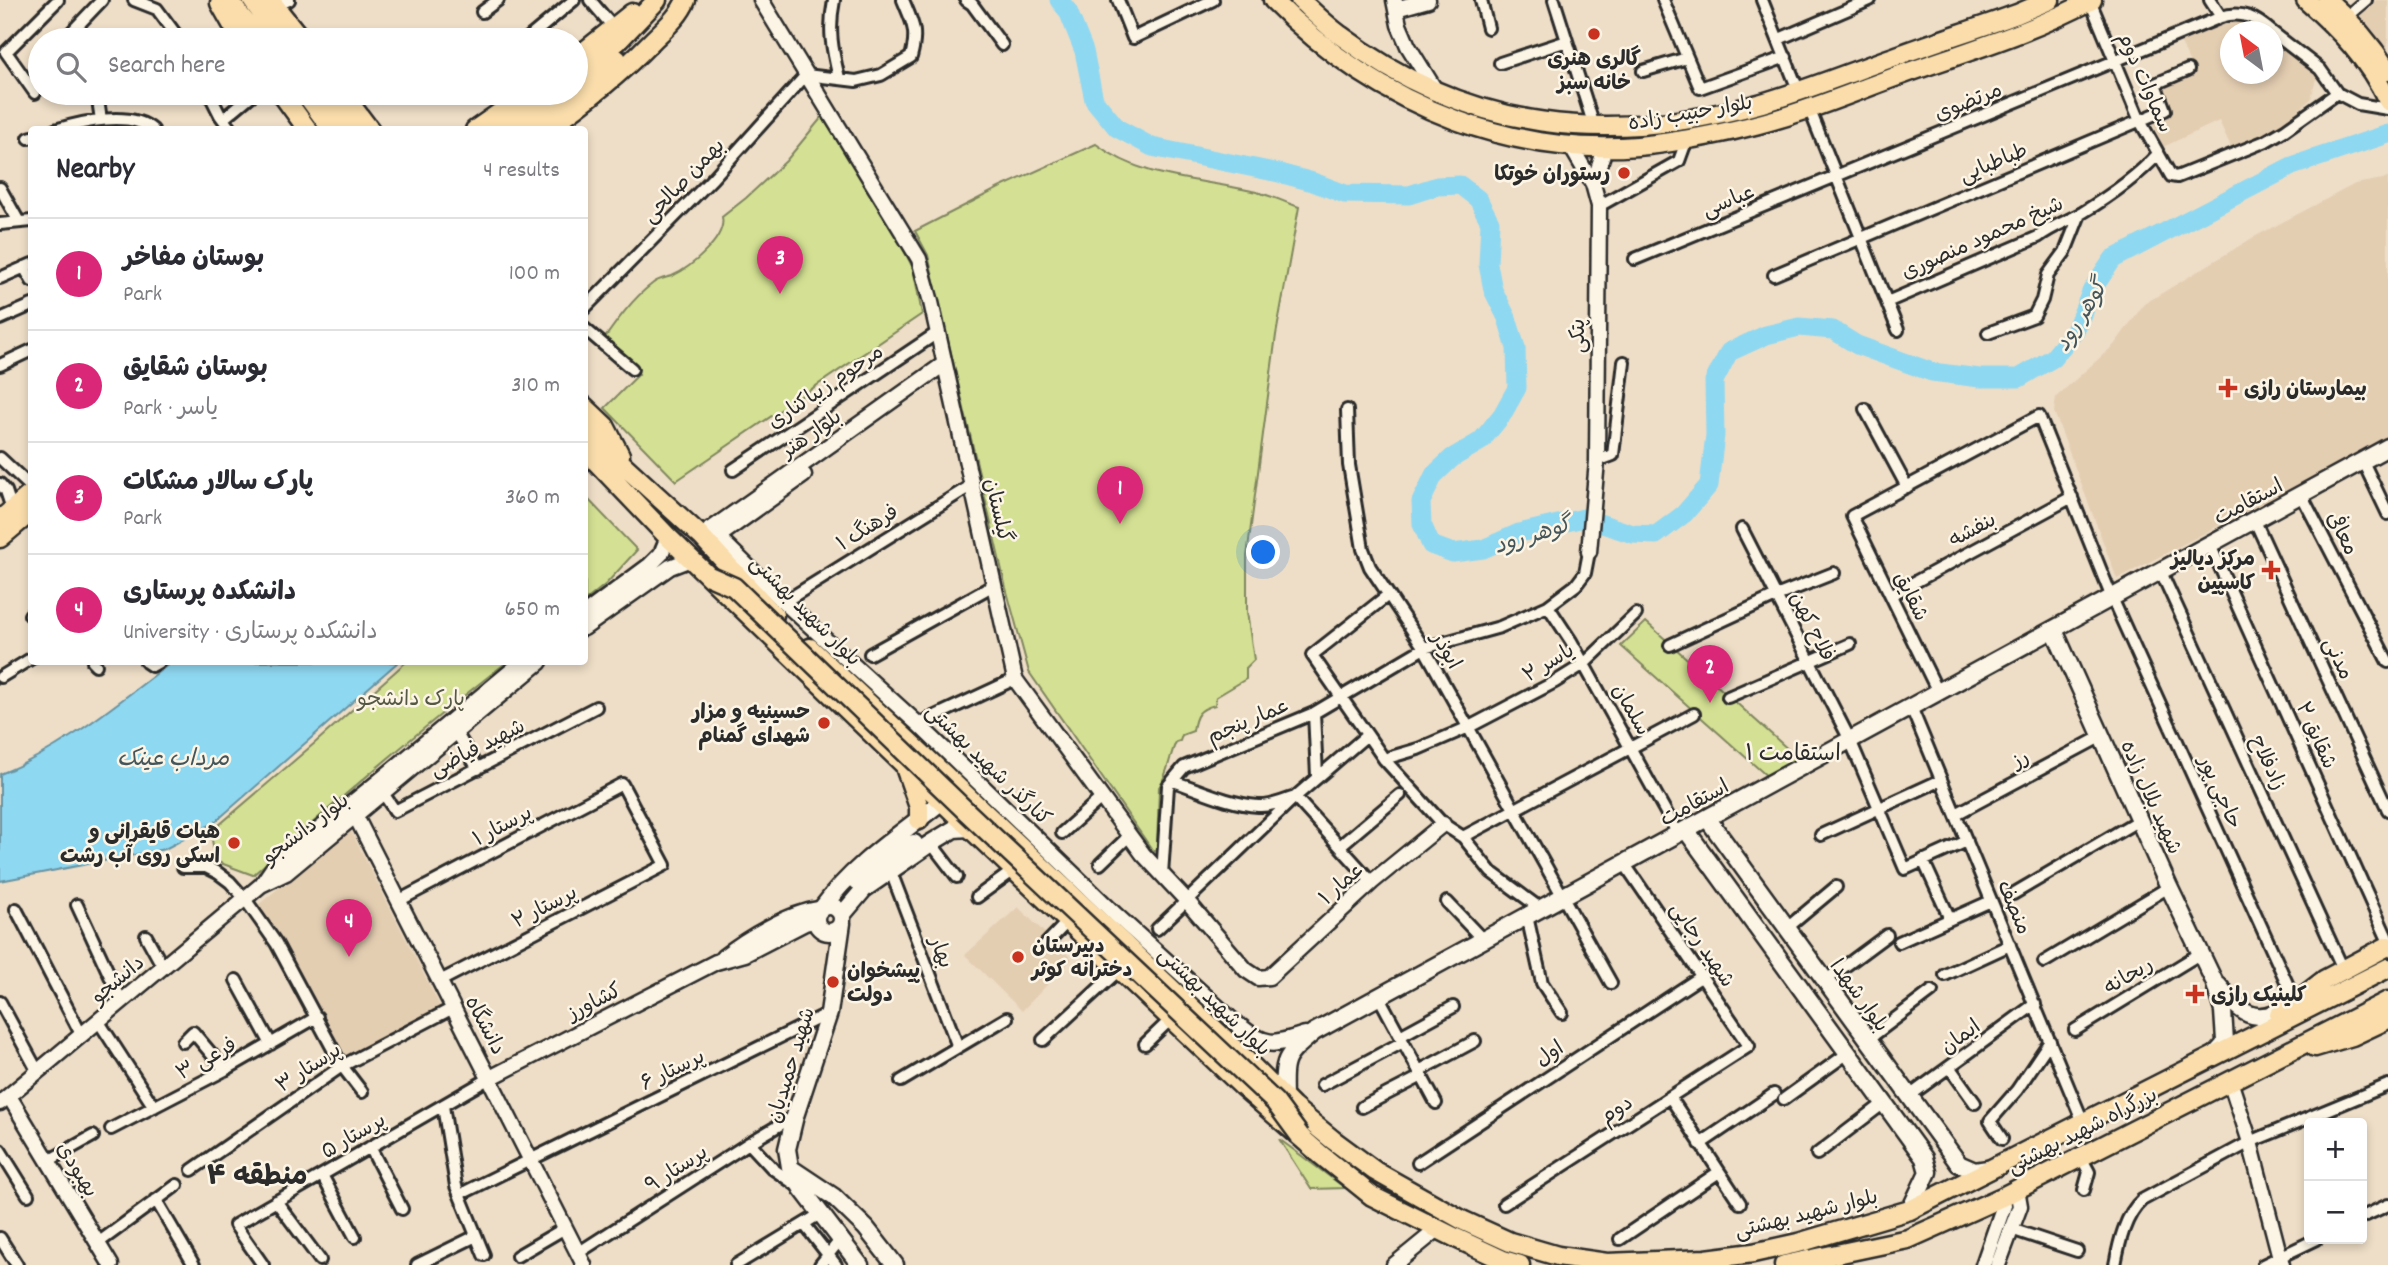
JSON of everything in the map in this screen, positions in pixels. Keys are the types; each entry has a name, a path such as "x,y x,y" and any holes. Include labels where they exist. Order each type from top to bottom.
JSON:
{"main road":[{"path":"218,0 251,28"},
{"path":"228,0 254,28"},
{"path":"252,0 259,28"},
{"path":"588,48 649,0"},
{"path":"588,65 618,41 657,0"},
{"path":"588,82 627,51 676,0"},
{"path":"588,99 636,58 672,21 686,0"},
{"name":"بلوار حبیب زاده","path":"1273,0 1326,49 1371,80 1429,110 1472,127 1521,138 1570,145 1606,146 1669,142 1764,122 2025,32 2091,1"},
{"name":"بلوار حبیب زاده","path":"1300,0 1338,34 1381,64 1437,93 1478,108 1524,119 1619,127 1713,115 1799,92 2050,0"},
{"path":"2306,0 2336,27 2362,56 2388,101"},
{"path":"2327,0 2374,49 2388,71"},
{"path":"278,2 294,28"},
{"path":"1903,54 1899,58 1899,64 1902,69 1910,71"},
{"path":"1855,71 1864,78 1860,89"},
{"path":"290,105 305,126"},
{"path":"314,105 329,126"},
{"path":"331,105 346,126"},
{"path":"351,105 367,126"},
{"path":"481,126 511,105"},
{"path":"502,126 533,105"},
{"path":"526,126 556,105"},
{"path":"551,126 580,105"},
{"path":"588,410 605,426 626,468"},
{"name":"بلوار شهید بهشتی","path":"588,433 709,537 769,610 1099,923 1122,944 1142,950 1197,1014 1284,1098 1333,1140 1419,1197 1510,1242 1558,1256 1607,1263 1706,1259 1753,1252 1798,1243 1910,1210"},
{"name":"استقامت","path":"1284,1098 1288,1055 1314,1032 2388,447"},
{"path":"588,453 630,496"},
{"name":"استقامت","path":"2306,493 2333,485 2388,456"},
{"path":"588,470 630,496"},
{"path":"6,514 28,494"},
{"name":"بلوار شهید بهشتی","path":"630,496 668,537 942,802 1242,1086 1372,1196 1515,1264"},
{"path":"0,538 28,514"},
{"path":"709,576 734,587 965,811 1275,1101 1300,1136"},
{"name":"شهید بلال زاده","path":"2054,629 2214,981 2223,1011 2225,1041 2213,1056"},
{"path":"903,764 919,807 919,820"},
{"path":"828,916 838,887 853,872 957,788"},
{"name":"بلوار شهدا","path":"1707,818 1959,1164 1975,1171 1994,1168"},
{"path":"828,916 856,881 935,828 950,832"},
{"path":"828,916 931,843 950,832 969,828"},
{"name":"بلوار شهدا","path":"1682,832 1924,1158 1928,1172 1910,1210"},
{"name":"شهید حمیدیان","path":"790,1167 787,1149 795,1116 830,1013 835,975 828,916"},
{"path":"1086,936 1095,939 1101,936 1103,933 1099,923"},
{"path":"1114,964 1104,951 1105,942 1114,940 1122,944"},
{"path":"2251,1037 2320,982 2388,946"},
{"name":"بزرگراه شهید بهشتی","path":"1910,1210 2388,968"},
{"name":"شهید بلال زاده","path":"2214,981 2234,1005 2249,1015 2262,1017 2276,1013 2295,1002"},
{"name":"بزرگراه شهید بهشتی","path":"1784,1265 1827,1260 1908,1239 2010,1193 2388,1001"},
{"path":"2281,1055 2352,1036 2388,1019"},
{"path":"1240,1027 1265,1043 1279,1044 1314,1032"},
{"path":"790,1167 802,1189 860,1265"},
{"path":"790,1167 834,1197 866,1228 895,1265"}],"street":[{"path":"30,28 58,0"},
{"path":"75,28 102,0"},
{"path":"134,0 157,9 171,28"},
{"path":"482,12 498,0"},
{"path":"540,28 574,0"},
{"path":"590,0 613,27"},
{"name":"گیلستان","path":"761,0 919,259 1015,679 1129,836 1162,875 1246,970 1258,978 1269,977"},
{"path":"834,0 830,36 839,78"},
{"path":"806,75 856,81 881,75 911,57 916,39 912,20 903,0"},
{"path":"966,0 972,4 1002,45"},
{"path":"1118,0 1133,38 1213,0"},
{"path":"1481,0 1488,28"},
{"path":"1554,0 1594,126"},
{"path":"1663,0 1700,88 1786,57"},
{"path":"1762,0 1799,92"},
{"path":"1779,40 1870,0"},
{"path":"2210,0 2221,17 2232,13 2254,17 2259,21"},
{"path":"2346,17 2366,0"},
{"path":"1417,1 1395,5 1399,25 1408,46 1437,93"},
{"name":"سماوات دوم","path":"2091,1 2113,62 2140,121 2171,176 2178,177 2266,141 2337,93"},
{"name":"مرتضوی","path":"1837,176 2221,17"},
{"path":"28,30 6,52 28,83"},
{"path":"2283,40 2320,69 2337,93 2358,104 2388,109"},
{"path":"1500,63 1567,41"},
{"path":"1643,71 1688,58"},
{"name":"طباطبایی","path":"1774,275 2165,110 2155,84 2188,70"},
{"name":"بهمن صالحی","path":"588,305 713,178 806,75"},
{"path":"99,105 101,120"},
{"path":"215,105 228,126"},
{"path":"223,119 240,105"},
{"name":"شیخ محمود منصوری","path":"1810,108 1898,330"},
{"path":"68,126 121,118 149,126"},
{"path":"1599,206 1679,161 1687,139"},
{"name":"پتکی","path":"1570,145 1593,184 1599,206 1597,461 1589,552"},
{"path":"1593,184 1606,146"},
{"name":"شیخ محمود منصوری","path":"1887,302 2038,237 2126,184 2158,154"},
{"name":"عباسی","path":"1635,259 1837,176"},
{"path":"0,188 19,222"},
{"path":"1988,333 2034,316 2042,300 2048,275 2065,252 2080,214"},
{"path":"0,224 28,221"},
{"path":"0,278 28,265"},
{"path":"0,319 28,307"},
{"path":"588,331 632,369"},
{"name":"مرحوم زیباکناری","path":"733,470 937,333"},
{"path":"0,365 28,352"},
{"path":"1597,461 1613,455 1624,362"},
{"name":"بلوار هنر","path":"709,537 945,369"},
{"path":"1866,409 1908,487 2039,416 2112,598"},
{"name":"ابوذر","path":"1347,410 1349,465 1363,549 1370,567 1424,648 1611,983"},
{"path":"0,458 28,486"},
{"path":"2366,468 2388,514"},
{"path":"0,484 6,491 6,514"},
{"name":"فرهنگ ۱","path":"783,602 972,485"},
{"name":"شقایق","path":"1908,487 1852,516 1938,692"},
{"name":"معافی","path":"2306,493 2383,640 2388,662"},
{"name":"بنفشه","path":"1891,595 2072,497"},
{"name":"مدنی","path":"2255,521 2388,810"},
{"name":"فلاح کهن","path":"1742,529 1850,740 1905,869 1923,860"},
{"path":"588,625 654,570 668,537"},
{"name":"کنارگذر شهید بهشتی","path":"709,537 918,724 1142,950 1240,1027"},
{"name":"شقایق ۲","path":"2210,545 2388,940"},
{"path":"1548,606 1576,585 1585,573 1589,552"},
{"path":"588,611 654,570 691,559"},
{"name":"زادفلاح","path":"2161,572 2343,969"},
{"path":"1670,645 1776,596 1834,573"},
{"path":"870,654 994,585"},
{"path":"1388,595 1312,655 1384,759 1443,824 1463,837 1491,872 1534,912 1542,983 1562,1013"},
{"name":"حاجی پور","path":"2112,598 2295,1002"},
{"name":"عمار پنجم","path":"1173,781 1184,767 1314,713 1424,648 1500,627 1548,606"},
{"name":"سلمان","path":"1548,606 1682,832"},
{"name":"یاسر ۲","path":"1384,759 1418,750 1555,682 1584,664 1636,614"},
{"path":"1728,697 1850,644"},
{"path":"1,677 28,660"},
{"name":"بلوار دانشجو","path":"353,811 383,793 519,665"},
{"name":"بلوار دانشجو","path":"261,885 286,873 451,727 534,665"},
{"path":"918,724 1015,679"},
{"name":"شهید فیاضی","path":"383,793 395,811 596,707"},
{"name":"منصف","path":"1911,707 2083,1122"},
{"path":"1314,713 1317,776"},
{"path":"1463,837 1694,714"},
{"path":"451,727 478,769"},
{"path":"1157,929 1317,776 1367,735"},
{"name":"رز","path":"1956,814 2102,736"},
{"path":"1821,835 1941,780"},
{"path":"1162,875 1168,786 1173,781 1238,803 1260,807 1296,797"},
{"name":"پرستار ۱","path":"400,900 622,784 665,865"},
{"path":"1341,845 1400,795"},
{"path":"1296,797 1372,882"},
{"path":"1062,833 1101,798"},
{"name":"دانشگاه","path":"353,811 581,1259"},
{"path":"2013,894 2139,820"},
{"name":"عمار ۱","path":"1269,977 1372,882 1443,824"},
{"path":"1100,864 1129,836"},
{"path":"1950,919 1923,860 1967,841"},
{"path":"931,843 957,877"},
{"name":"شهید رجایی","path":"1624,863 1749,1046"},
{"name":"پرستار ۲","path":"440,981 665,865"},
{"path":"183,867 206,867 218,873 245,899 276,943 342,1066 362,1092"},
{"path":"977,897 1014,870"},
{"name":"بهار","path":"891,872 958,1047"},
{"name":"دانشجو","path":"3,1095 38,1072 261,885"},
{"path":"1787,928 1836,887"},
{"path":"2044,962 2169,887"},
{"path":"1899,942 1991,901"},
{"path":"1447,902 1483,940"},
{"path":"77,905 122,1002"},
{"path":"16,909 82,1036"},
{"name":"کشاورز","path":"490,1078 716,962 741,943 796,915 828,916"},
{"path":"1045,945 1069,920"},
{"path":"1825,981 1887,935"},
{"path":"146,936 163,967"},
{"path":"1945,975 2010,945"},
{"name":"ریحانه","path":"2074,1030 2201,953"},
{"path":"1043,1040 1114,964"},
{"name":"اول","path":"1418,1163 1702,976"},
{"path":"236,980 271,1044"},
{"path":"1867,1040 1931,991"},
{"path":"1379,997 1436,1103"},
{"path":"0,1002 38,1072"},
{"name":"ایمان","path":"1908,1097 2035,1004"},
{"path":"1322,1085 1453,1007"},
{"name":"پرستار ۳","path":"192,1170 342,1066 453,1009"},
{"name":"پرستار ۶","path":"467,1191 830,1013"},
{"path":"1197,1014 1240,1027"},
{"name":"فرعی ۳","path":"111,1129 225,1070 317,1017"},
{"path":"901,1081 1007,1018"},
{"path":"1146,1044 1172,1018"},
{"path":"99,1022 154,1107"},
{"path":"183,1042 194,1032 225,1070"},
{"path":"1362,1107 1475,1041"},
{"path":"2002,1139 1990,1121 2017,1090 2050,1041"},
{"name":"دوم","path":"1504,1204 1749,1046"},
{"path":"1700,1144 1848,1053"},
{"path":"1950,1068 1975,1104"},
{"name":"پرستار ۵","path":"263,1265 235,1225 490,1078"},
{"path":"2230,1081 2250,1142 2281,1261"},
{"path":"2115,1265 2119,1244 2133,1208 2142,1200 2250,1142 2388,1085"},
{"name":"بهبودی","path":"3,1095 48,1161 111,1265"},
{"path":"1670,1097 1740,1203"},
{"path":"1817,1154 1884,1103"},
{"path":"443,1105 456,1186 484,1255"},
{"name":"پرستار ۹","path":"581,1259 750,1143 795,1116"},
{"path":"48,1161 93,1136"},
{"path":"750,1143 774,1169 802,1189"},
{"path":"370,1147 402,1209"},
{"path":"0,1150 28,1195"},
{"path":"2081,1157 2089,1172 2084,1191"},
{"path":"1620,1239 1719,1171"},
{"path":"322,1175 355,1237"},
{"path":"98,1243 177,1185"},
{"path":"1983,1265 2010,1193 2020,1206 1998,1265"},
{"path":"156,1200 194,1265"},
{"path":"276,1201 320,1260"},
{"path":"2367,1215 2388,1205"},
{"path":"736,1265 820,1214"},
{"path":"804,1224 836,1265"},
{"path":"517,1256 565,1228"},
{"path":"1394,1265 1438,1229"},
{"path":"2011,1229 2077,1251"},
{"path":"417,1265 476,1236"},
{"path":"0,1238 13,1264"},
{"path":"820,1265 840,1240"},
{"path":"2263,1265 2281,1261 2309,1244"}],"shaded area":[{"path":"2376,0 2388,0 2388,56 2360,15"},
{"path":"2220,24 2220,84 2283,84 2283,46 2317,75 2311,99 2280,126 2232,149 2219,121 2163,147 2151,120 2169,111 2159,87 2194,72 2180,41"},
{"name":"بیمارستان رازی","path":"2388,178 2388,437 2117,579 2054,412 2056,397 2114,345 2144,304 2254,237 2355,184"},
{"path":"350,829 441,1008 336,1062 257,906"},
{"name":"دبیرستان دخترانه کوثر","path":"1018,907 1072,959 1022,1011 965,955"}],"green space":[{"path":"822,117 881,206 913,268 922,314 676,481 605,408 639,374 602,342 645,290 657,281 680,272 706,251 719,234 722,217 786,161"},
{"path":"1096,144 1114,156 1152,171 1258,192 1299,207 1276,335 1247,556 1247,612 1254,660 1246,668 1246,679 1216,697 1215,705 1205,708 1199,714 1193,731 1182,735 1180,741 1176,742 1159,787 1157,848 1153,851 1029,672 1006,588 928,255 915,231 999,188"},
{"path":"588,499 637,550 606,584 588,599"},
{"path":"1646,622 1799,759 1769,778 1621,646"},
{"name":"پارک دانشجو","path":"403,665 503,665 378,767 253,875 215,861 211,832"},
{"path":"1279,1139 1345,1188 1311,1189"}],"water":[{"name":"مرداب عینک","path":"168,665 395,665 214,823 165,849 0,881 0,774 46,752"}],"waterway":[{"name":"گوهر رود","path":"1059,0 1068,11 1084,51 1094,100 1117,128 1152,147 1279,173 1345,194 1409,195 1437,186 1460,185 1478,199 1490,222 1488,264 1493,290 1507,318 1516,348 1517,388 1502,415 1481,441 1452,458 1434,475 1421,502 1422,524 1431,545 1453,553 1483,549 1519,533 1584,518 1633,534 1656,535 1684,514 1709,485 1715,435 1714,381 1729,352 1766,335 1799,327 1833,330 1857,345 1932,372 1980,378 2019,378 2053,358 2075,331 2092,290 2113,259 2292,166 2388,134"}],"place":[{"name":"گالری هنری خانه سبز","path":"1594,34"},
{"name":"رستوران خوتکا","path":"1624,173"},
{"name":"پارک سالار مشکات","path":"780,294"},
{"name":"بیمارستان رازی","path":"2228,388"},
{"name":"بوستان مفاخر","path":"1120,524"},
{"name":"مرکز دیالیز کاسپین","path":"2271,570"},
{"name":"بوستان شقایق","path":"1710,703"},
{"name":"حسینیه و مزار شهدای گمنام","path":"824,723"},
{"name":"هیات قایقرانی و اسکی روی آب رشت","path":"234,843"},
{"name":"دانشکده پرستاری","path":"349,957"},
{"name":"دبیرستان دخترانه کوثر","path":"1018,957"},
{"name":"پیشخوان دولت","path":"833,982"},
{"name":"کلینیک رازی","path":"2195,994"}],"district":[{"name":"استقامت ۱","path":"1793,752"},
{"name":"منطقه ۴","path":"257,1174"}]}
